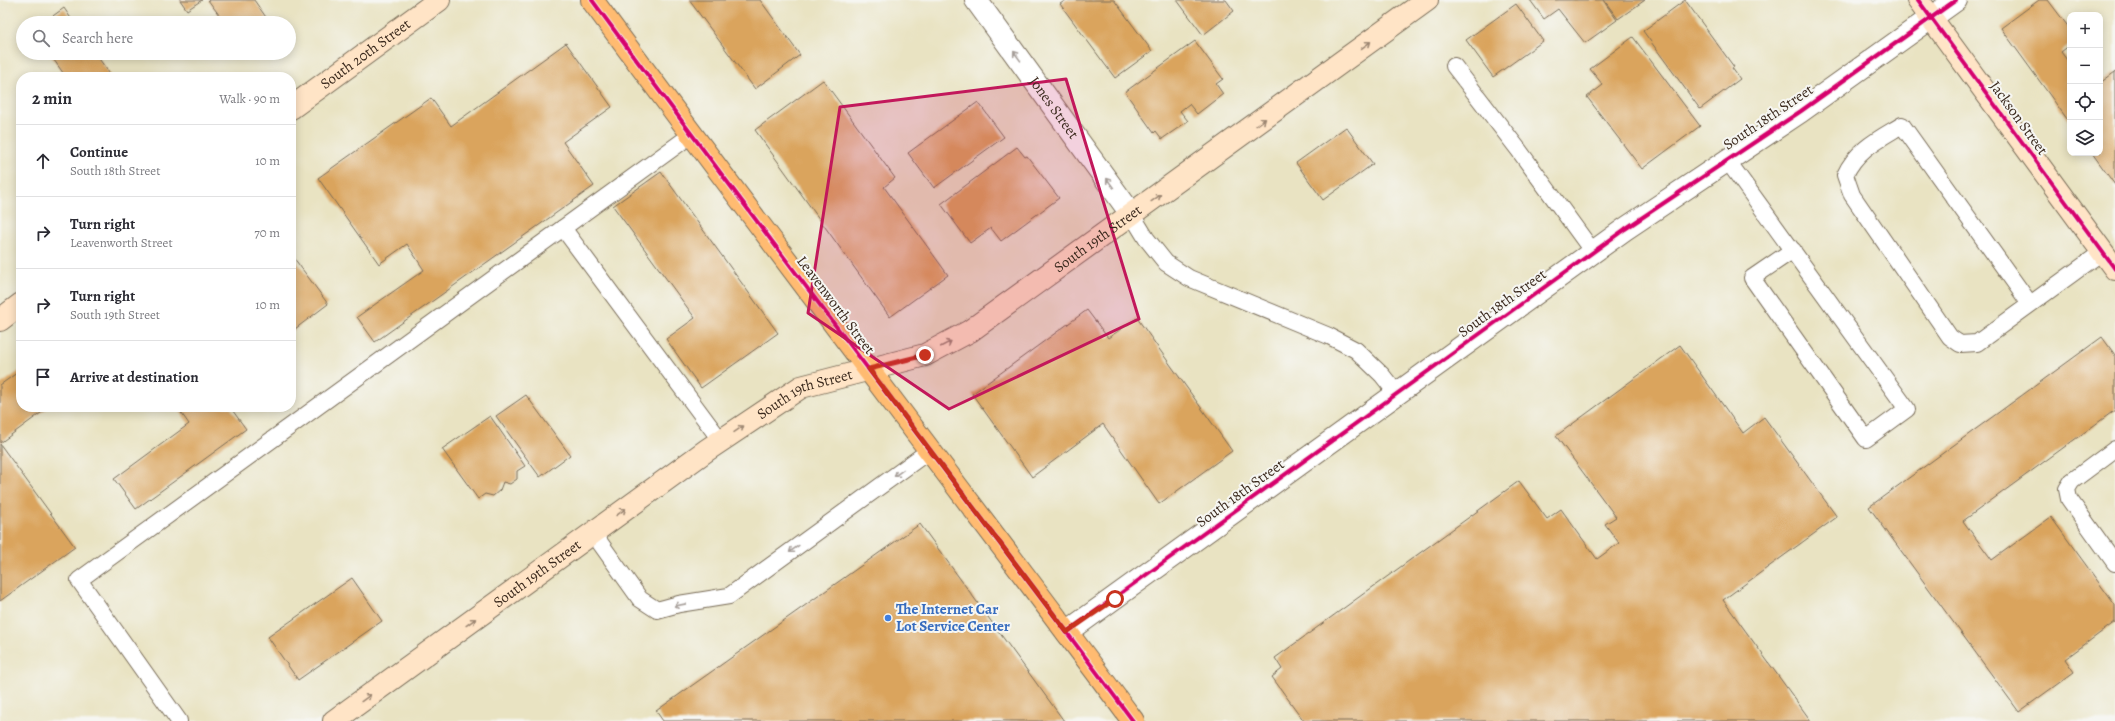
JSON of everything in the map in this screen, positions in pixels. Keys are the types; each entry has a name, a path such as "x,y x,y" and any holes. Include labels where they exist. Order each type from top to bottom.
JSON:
{"main road":[{"name":"Leavenworth Street","path":"592,0 691,135 1133,721"}],"street":[{"name":"South 20th Street","path":"296,104 439,0"},
{"name":"Jones Street","path":"976,0 1132,215"},
{"name":"South 19th Street","path":"334,721 721,441 801,388 925,355 970,331 1427,0"},
{"name":"Jackson Street","path":"1918,0 2109,261"},
{"name":"South 18th Street","path":"1067,632 1593,252 1801,111 1956,0"},
{"path":"0,320 16,308"}],"lane":[{"path":"1454,66 1518,149 1593,252"},
{"path":"2030,304 1902,125 1870,145 1851,161 1844,174 1852,195 1950,337 1960,344 1977,343 2030,304 2109,261"},
{"path":"179,721 79,580 691,135"},
{"path":"1727,160 1793,250 1907,409 1866,439 1752,278 1793,250"},
{"path":"1132,215 1146,238 1166,263 1189,278 1329,336 1356,350 1382,375 1397,394"},
{"path":"563,228 721,441"},
{"path":"2113,556 2069,499 2067,489 2072,481 2115,449"},
{"path":"593,533 640,599 657,610 679,604 729,596 930,450"}],"highlighted area":[{"path":"1066,79 1139,319 949,409 808,313 840,107"}],"building":[{"path":"180,0 202,0 187,10"},
{"path":"208,0 254,0 265,16 220,16"},
{"path":"689,0 760,0 800,55 755,89"},
{"path":"1066,0 1114,0 1152,51 1115,78 1060,4"},
{"path":"1177,0 1226,0 1234,11 1203,35"},
{"path":"1530,0 1603,0 1617,20 1585,43 1558,9 1544,19"},
{"path":"1604,0 1645,0 1618,19"},
{"path":"1685,0 1734,67 1732,68 1740,79 1700,109 1643,31"},
{"path":"2039,0 2048,0 2067,25 2067,47 2061,52 2067,60 2067,119 2001,28"},
{"path":"1516,4 1543,41 1493,77 1466,40"},
{"path":"64,8 69,16 53,16"},
{"path":"1633,37 1700,126 1642,169 1587,97 1603,85 1590,69"},
{"path":"1195,41 1223,79 1216,84 1223,94 1197,114 1189,104 1180,111 1188,121 1162,139 1156,131 1154,133 1125,92"},
{"path":"566,43 612,107 563,142 594,186 375,342 357,317 424,270 407,244 379,264 318,178 431,98 451,126"},
{"path":"54,60 100,60 108,72 62,72"},
{"path":"2115,72 2115,185 2094,156 2103,156 2103,81"},
{"path":"823,80 895,178 884,187 948,275 890,317 755,130"},
{"path":"978,102 1004,137 934,188 908,153"},
{"path":"1346,127 1373,164 1323,200 1296,163"},
{"path":"1017,147 1025,157 1027,156 1059,198 1001,241 991,228 970,243 941,204"},
{"path":"661,172 778,333 701,388 666,339 695,318 613,206"},
{"path":"296,261 328,304 296,328"},
{"path":"1087,310 1108,338 1137,318 1232,451 1159,504 1103,424 1032,477 972,394"},
{"path":"2102,337 2115,355 2115,410 1963,521 1992,560 2051,517 2115,605 2115,622 2065,659 2074,672 2019,712 1869,507"},
{"path":"1680,345 1743,433 1764,417 1837,517 1723,600 1811,721 1304,721 1272,677 1282,669 1275,658 1519,481 1547,519 1561,509 1597,559 1619,543 1605,524 1616,517 1556,436"},
{"path":"16,374 16,412 42,412 0,443 0,385"},
{"path":"526,395 570,455 540,477 496,416"},
{"path":"181,412 234,412 246,429 136,509 114,479 189,424"},
{"path":"490,416 525,466 517,471 517,479 510,484 503,482 500,490 493,496 485,494 478,499 442,449"},
{"path":"0,444 75,547 0,601"},
{"name":"The Internet Car Lot Service Center","path":"920,524 1064,721 663,721 656,711"},
{"path":"352,578 382,621 298,680 268,637"}],"cycle path":[{"path":"592,0 726,181 1133,721"},
{"path":"1918,0 2115,269"},
{"path":"1067,632 1625,229 1801,111 1956,0"}],"place":[{"name":"The Internet Car Lot Service Center","path":"888,618"}],"route":[{"path":"925,355 869,369 1067,632 1115,599"}]}
